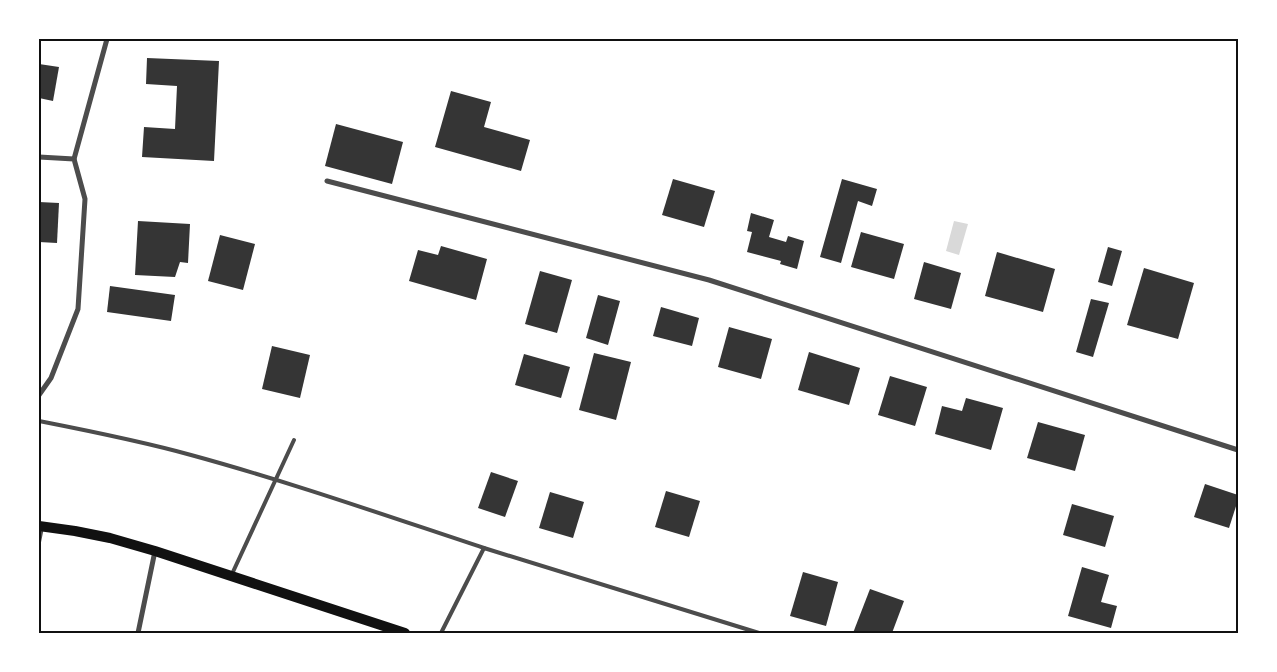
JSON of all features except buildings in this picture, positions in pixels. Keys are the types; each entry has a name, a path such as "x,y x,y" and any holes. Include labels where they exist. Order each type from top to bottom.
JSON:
{"main road":[{"path":"41,527 110,538 155,551 405,633"}],"street":[{"path":"39,395 51,378 78,310 85,199 74,159 107,39"},
{"path":"39,157 74,159"},
{"path":"327,182 709,280 1238,450"},
{"path":"138,633 155,551"}],"lane":[{"path":"39,421 190,455 276,480 484,548 759,633"},
{"path":"232,576 294,440"},
{"path":"39,542 41,527"},
{"path":"441,633 484,548"}],"shaded area":[{"path":"954,221 968,224 959,255 946,251"}]}
